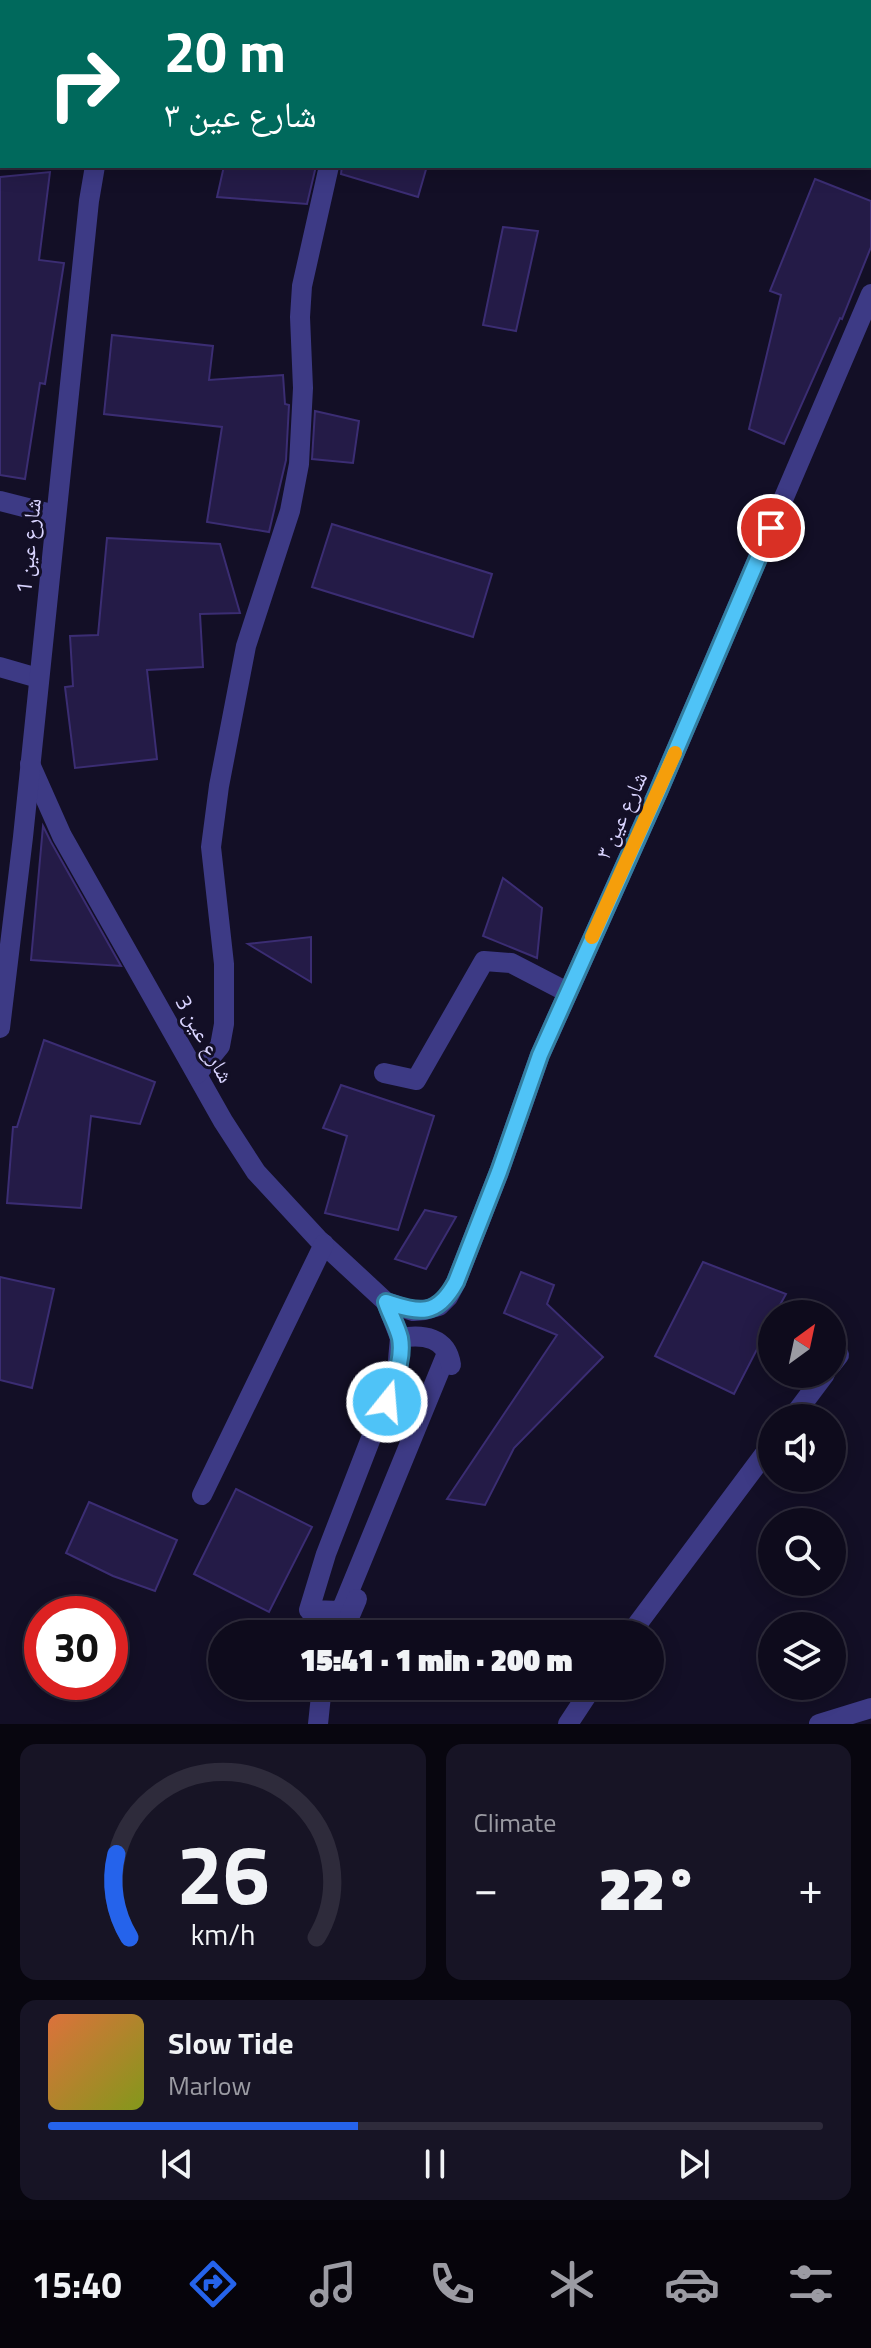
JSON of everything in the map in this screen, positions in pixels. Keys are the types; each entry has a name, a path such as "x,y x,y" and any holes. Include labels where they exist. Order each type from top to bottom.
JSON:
{"street":[{"name":"شارع عين 1","path":"0,1028 95,168"},
{"path":"197,1074 220,1046 224,1024 224,964 211,847 219,786 246,646 290,511 299,464 303,388 302,286 329,168"},
{"name":"شارع عين ٣","path":"386,1302 413,1311 439,1306 448,1297 499,1172 540,1055 658,792 871,294"},
{"path":"0,501 55,515"},
{"path":"0,667 38,678"},
{"name":"شارع عين 3","path":"30,764 62,836 256,1172 324,1244 386,1302"},
{"path":"384,1073 416,1080 484,961 511,963 567,992"},
{"path":"202,1495 324,1244"},
{"path":"386,1302 400,1338 397,1371 326,1554 309,1610 341,1611 447,1353"},
{"path":"348,1620 451,1367 441,1344 427,1337 400,1338"},
{"path":"640,1620 758,1463"},
{"path":"318,1724 321,1700"},
{"path":"568,1724 584,1700"},
{"path":"819,1724 870,1705"}],"building":[{"path":"224,168 316,168 307,204 217,197"},
{"path":"342,168 426,168 418,197 341,174"},
{"path":"50,172 39,260 64,263 45,384 40,383 25,479 0,475 0,177"},
{"path":"815,179 871,201 871,247 842,319 784,444 749,429 781,295 770,291"},
{"path":"503,227 538,231 516,331 483,325"},
{"path":"112,335 213,346 209,380 283,375 285,404 289,405 286,460 269,532 207,522 222,427 104,414"},
{"path":"315,411 359,421 353,463 312,459"},
{"path":"332,524 492,574 473,637 312,587"},
{"path":"107,538 220,544 240,613 200,614 203,667 147,670 157,759 75,768 65,687 73,686 70,636 98,635"},
{"path":"43,826 51,842 121,966 31,960"},
{"path":"503,878 542,908 537,958 483,936"},
{"path":"311,937 311,982 248,944"},
{"path":"44,1040 155,1082 140,1124 91,1116 81,1208 7,1203 13,1127 17,1127"},
{"path":"341,1085 434,1116 398,1230 325,1213 347,1136 323,1128"},
{"path":"425,1210 456,1217 426,1269 395,1259"},
{"path":"703,1262 786,1294 783,1300 758,1300 758,1347 734,1394 655,1356"},
{"path":"521,1272 554,1285 547,1304 603,1357 514,1448 485,1505 447,1499 557,1335 504,1313"},
{"path":"0,1277 54,1289 32,1388 0,1380"},
{"path":"236,1489 312,1527 269,1612 194,1574"},
{"path":"89,1502 177,1540 155,1591 113,1576 66,1553"}],"slow traffic":[{"path":"592,937 675,753"}],"route":[{"path":"387,1402 397,1371 400,1338 386,1302 413,1311 425,1310 439,1306 456,1282 540,1055 658,792 771,528"}]}
